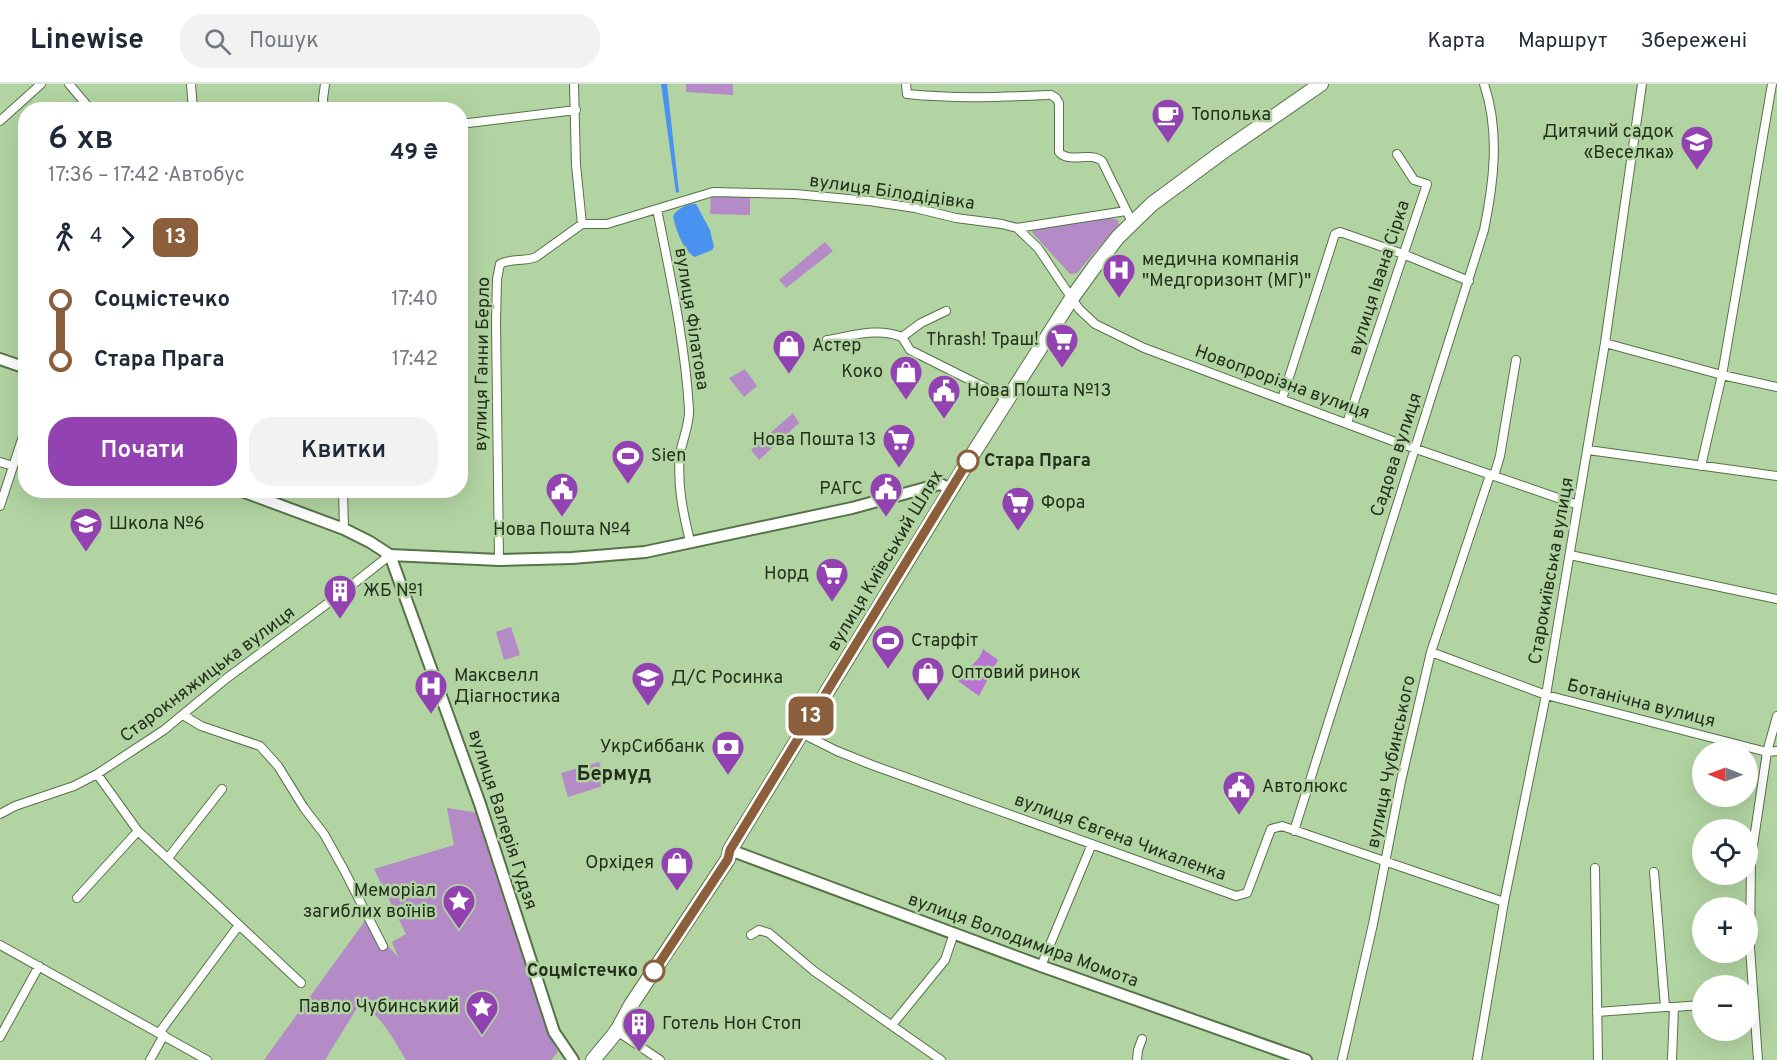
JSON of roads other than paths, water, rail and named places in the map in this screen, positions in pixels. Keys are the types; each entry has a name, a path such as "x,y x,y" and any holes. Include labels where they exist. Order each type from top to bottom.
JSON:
{"highway":[{"name":"вулиця Київський Шлях","path":"593,1060 615,1030 626,1001 674,932 722,855 730,850 951,489 1072,298 1129,217 1192,174 1307,88 1321,84"},
{"name":"вулиця Київський Шлях","path":"584,1060 615,1030"}],"street":[{"path":"21,102 40,84"},
{"path":"69,84 84,102"},
{"path":"191,84 192,102"},
{"path":"324,102 325,84"},
{"path":"574,84 576,165 582,224"},
{"path":"906,84 907,94 925,96 983,98 1051,95 1059,103 1059,152 1066,157 1099,158 1129,217"},
{"name":"Садова вулиця","path":"1294,831 1484,230 1493,188 1493,121 1484,84"},
{"name":"Старокиївська вулиця","path":"1477,1060 1504,902 1546,695 1588,450 1642,84"},
{"path":"1701,466 1722,375 1772,84"},
{"path":"0,121 18,104"},
{"path":"468,123 576,110"},
{"name":"вулиця Івана Сірка","path":"1347,423 1427,184 1414,180 1397,154"},
{"name":"вулиця Білодідівка","path":"582,224 607,224 713,192 795,194 915,208 956,218 1017,228 1129,217"},
{"name":"вулиця Філатова","path":"657,209 686,365 689,413 680,454 680,484 681,504 690,541"},
{"name":"вулиця Ганни Берло","path":"499,560 496,323 497,279 500,264 506,260 536,257 582,224"},
{"name":"Новопрорізна вулиця","path":"1017,228 1038,248 1079,309 1095,324 1144,348 1492,476 1578,505"},
{"path":"1282,399 1335,234 1340,232 1403,254 1468,281"},
{"path":"902,337 921,323 946,311"},
{"path":"826,340 877,331 891,333 902,337 910,350 1008,399"},
{"path":"1605,343 1722,375 1777,387"},
{"path":"0,359 18,365"},
{"path":"1492,476 1500,456 1516,360"},
{"path":"1588,450 1777,477"},
{"path":"0,506 18,451"},
{"path":"0,462 13,466"},
{"name":"вулиця Чубинського","path":"1342,1060 1386,862 1401,781 1431,652 1492,476"},
{"path":"260,498 344,530 370,542 390,555 499,560 572,558 645,552 852,508 940,484 951,489"},
{"path":"343,498 344,530"},
{"name":"Старокняжицька вулиця","path":"0,814 15,806 74,786 97,774 164,730 227,678 390,555"},
{"name":"вулиця Валерія Гудзя","path":"390,555 480,804 554,1032 573,1060"},
{"path":"1570,555 1777,599"},
{"name":"Ботанічна вулиця","path":"1431,652 1546,695 1767,752 1777,751"},
{"path":"183,715 201,726 260,746 278,766 304,808 324,834 383,946"},
{"path":"1750,975 1751,859 1767,752 1777,716"},
{"name":"вулиця Євгена Чикаленка","path":"801,733 872,765 1236,896 1247,893 1271,829 1282,826 1504,902"},
{"path":"97,774 138,831 301,983"},
{"path":"168,858 222,789"},
{"path":"76,898 138,831"},
{"path":"1041,966 1092,844"},
{"name":"вулиця Володимира Момота","path":"730,850 1041,966 1306,1060"},
{"path":"1594,868 1598,1060"},
{"path":"1654,872 1669,1007 1672,1060"},
{"path":"150,1060 162,1034 239,925"},
{"path":"751,935 759,930 769,933 814,971 941,1060"},
{"path":"892,1025 945,960 954,933"},
{"path":"0,945 207,1060"},
{"path":"0,1037 39,966"},
{"path":"1597,1012 1692,1006"},
{"path":"615,1030 660,1060"},
{"path":"1137,1060 1142,1039"},
{"path":"1755,1041 1758,1060"}],"water":[{"path":"661,84 667,84 679,192 676,193"},
{"path":"696,204 710,230 714,247 695,257 684,245 673,216 683,207"}],"place":[{"name":"Тополька","path":"1168,144"},
{"name":"Дитячий садок «Веселка»","path":"1697,171"},
{"name":"медична компанія \"Медгоризонт (МГ)\"","path":"1119,299"},
{"name":"Thrash! Траш!","path":"1062,369"},
{"name":"Астер","path":"789,375"},
{"name":"Коко","path":"906,401"},
{"name":"Нова Пошта №13","path":"944,420"},
{"name":"Стара Прага","path":"968,461"},
{"name":"Нова Пошта 13","path":"899,469"},
{"name":"Sien","path":"628,485"},
{"name":"Нова Пошта №4","path":"562,518"},
{"name":"РАГС","path":"886,518"},
{"name":"Фора","path":"1018,532"},
{"name":"Школа №6","path":"86,553"},
{"name":"Норд","path":"832,603"},
{"name":"ЖБ №1","path":"340,620"},
{"name":"Старфіт","path":"888,670"},
{"name":"Оптовий ринок","path":"928,702"},
{"name":"Д/С Росинка","path":"648,707"},
{"name":"Максвелл Діагностика","path":"431,715"},
{"name":"УкрСиббанк","path":"728,776"},
{"name":"Автолюкс","path":"1239,816"},
{"name":"Орхідея","path":"677,892"},
{"name":"Меморіал загиблих воїнів","path":"459,930"},
{"name":"Соцмістечко","path":"654,971"},
{"name":"Павло Чубинський","path":"482,1036"},
{"name":"Готель Нон Стоп","path":"639,1053"}],"district":[{"name":"Бермуд","path":"614,775"}]}
